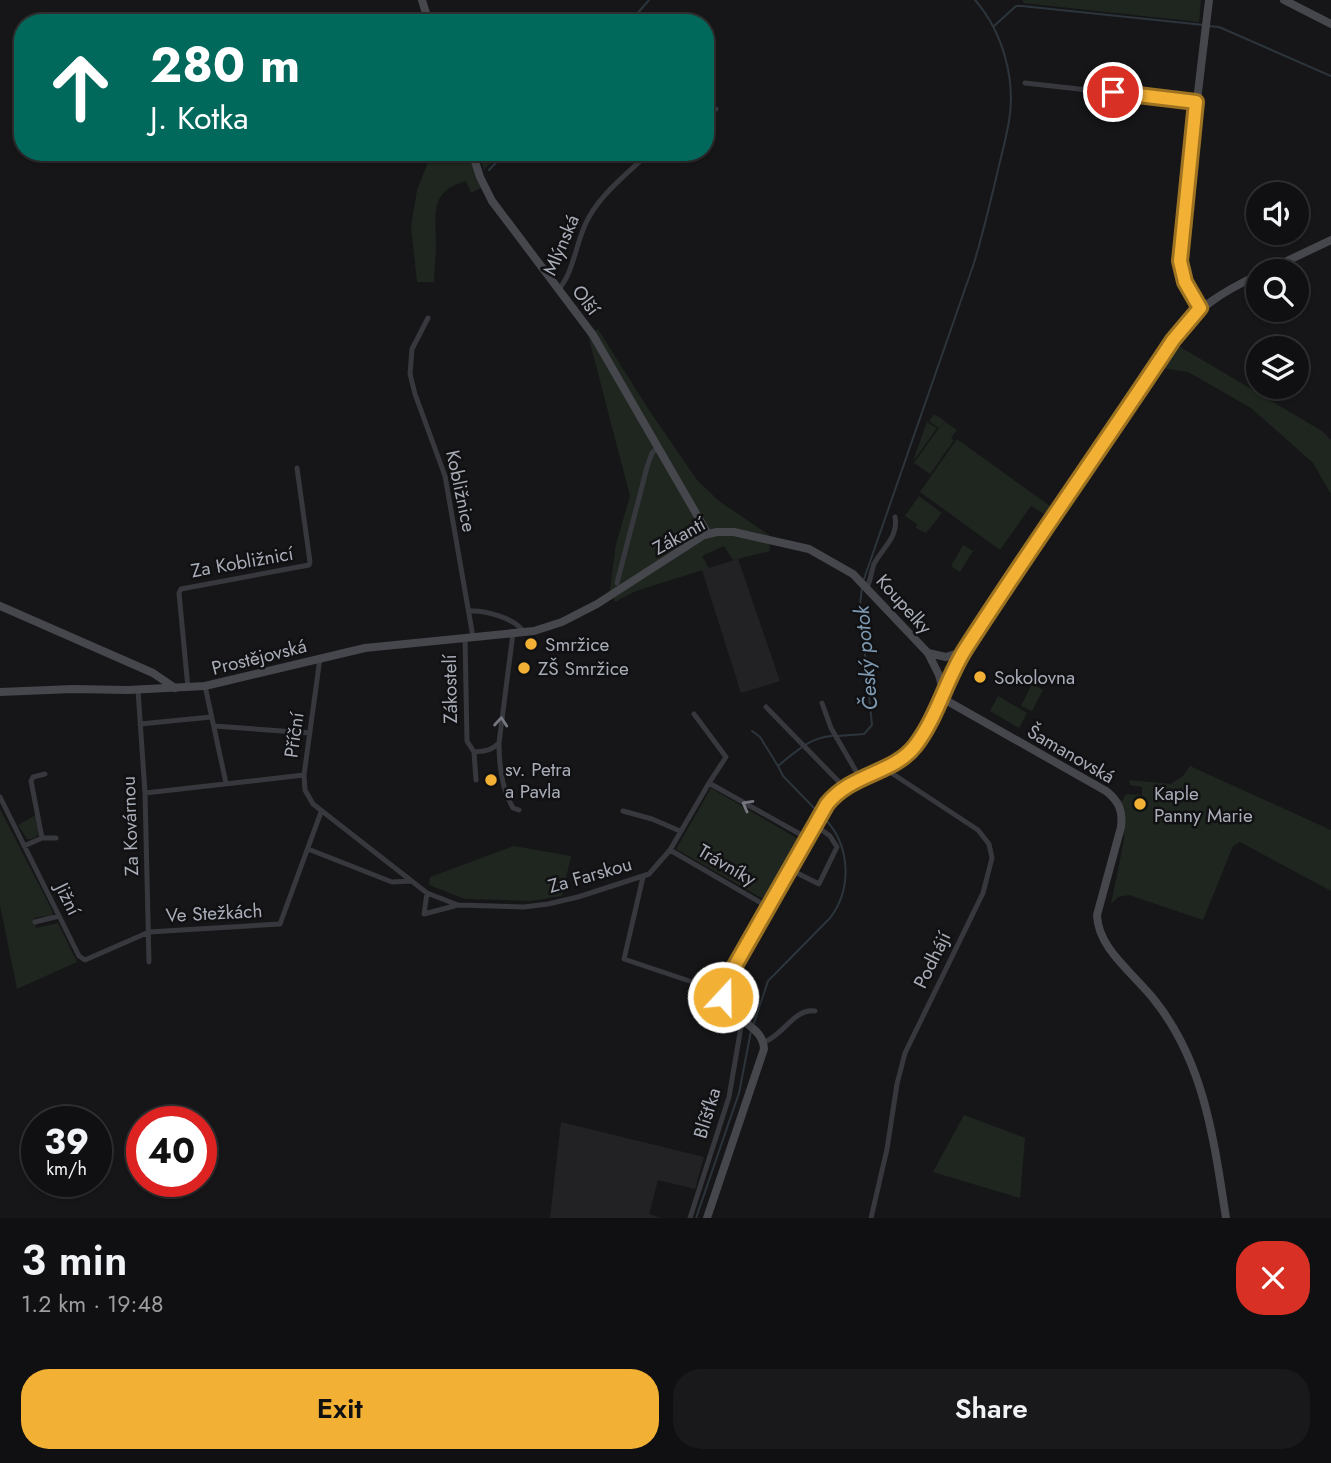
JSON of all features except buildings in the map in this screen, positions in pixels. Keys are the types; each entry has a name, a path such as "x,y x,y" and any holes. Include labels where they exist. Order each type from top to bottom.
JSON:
{"street":[{"path":"1200,308 1185,282 1180,261 1209,0"},
{"path":"1284,0 1331,24"},
{"path":"1025,83 1196,102"},
{"name":"Olší","path":"475,161 492,201 593,335 708,534"},
{"name":"Mlýnská","path":"559,289 565,280 589,216 641,161"},
{"path":"1291,259 1331,240"},
{"path":"943,696 964,651 1173,340 1200,308 1246,281"},
{"name":"Kobližnice","path":"428,317 412,349 410,374 445,476 469,611 469,637"},
{"path":"617,583 647,467 657,448"},
{"name":"Za Kobližnicí","path":"188,688 179,593 181,589 309,565 297,468"},
{"path":"867,586 875,562 893,539 895,517"},
{"name":"Zákantí","path":"524,632 554,625 597,604 708,534 734,532 809,549 857,577"},
{"name":"Koupelky","path":"857,577 929,653 943,696"},
{"path":"0,606 153,673 175,688"},
{"path":"469,611 482,611 497,616 518,625 524,632"},
{"name":"Prostějovská","path":"0,692 188,688 376,646 524,632"},
{"path":"513,633 499,743 499,764 509,800 513,808 519,810"},
{"name":"Zákostelí","path":"469,637 467,741 474,752 476,780"},
{"name":"Koupelky","path":"929,653 946,657 964,651"},
{"name":"Příční","path":"320,658 304,790 321,811 427,892"},
{"path":"205,686 226,783"},
{"name":"Za Kovárnou","path":"138,690 145,793 149,962"},
{"name":"Trávníky","path":"722,992 823,811 844,787 902,758 914,747 943,696"},
{"name":"Šamanovská","path":"943,696 1106,791 1116,801 1121,813 1121,827 1097,915 1098,928 1105,942 1156,1002 1193,1065 1209,1114 1226,1218"},
{"path":"822,703 831,728 860,778"},
{"path":"766,708 844,787"},
{"name":"Trávníky","path":"680,831 726,757 694,714"},
{"path":"140,724 212,717"},
{"path":"214,726 310,733"},
{"path":"474,752 488,751 499,743"},
{"name":"Podhájí","path":"871,1218 905,1053 983,893 992,858 989,844 978,830 903,780 887,766"},
{"path":"42,838 31,781 33,777 45,775"},
{"path":"145,793 304,775"},
{"path":"709,783 807,838"},
{"name":"Jižní","path":"0,797 82,959 88,959 149,932"},
{"path":"308,849 321,811"},
{"path":"623,811 680,831"},
{"path":"789,869 819,884 837,847 816,823"},
{"name":"Za Farskou","path":"427,892 458,905 524,907 548,904 643,877 656,868 680,831"},
{"path":"24,846 42,838 55,838"},
{"name":"Příční","path":"308,849 392,882 411,881"},
{"name":"Ve Stežkách","path":"149,932 280,924 308,849"},
{"name":"Trávníky","path":"670,850 768,907"},
{"path":"643,877 624,959 722,992 725,1005 756,1031 764,1042 776,1037 802,1012 815,1011"},
{"path":"427,892 424,914 458,905"},
{"path":"35,922 60,916"},
{"name":"Blíšťka","path":"690,1218 729,1097 745,1023"},
{"name":"Blíšťka","path":"707,1218 763,1055 764,1042"}],"shaded area":[{"path":"1023,0 1201,0 1199,22 1023,3"},
{"path":"428,161 471,161 481,188 471,193 466,181 454,185 440,197 436,213 434,282 417,282 411,226 417,190"},
{"path":"481,161 492,161 484,170"},
{"path":"598,329 697,480 719,501 769,535 770,551 733,560 724,546 702,556 709,568 636,591 615,602 610,590 616,544 630,496 588,335"},
{"path":"1177,345 1246,386 1246,399 1268,399 1322,431 1331,440 1331,494 1313,463 1251,408 1188,372 1161,368"},
{"path":"934,414 945,421 939,429 945,422 957,430 951,438 954,440 930,474 914,463 939,428 929,421"},
{"path":"927,422 937,428 915,459 914,458"},
{"path":"957,439 1050,506 1044,514 1031,506 1000,550 920,492"},
{"path":"919,496 942,513 926,533 916,528 917,524 905,516"},
{"path":"963,545 973,551 960,572 951,566"},
{"path":"738,559 780,681 741,693 702,570"},
{"path":"1032,684 1043,690 1032,711 1021,706"},
{"path":"998,696 1027,713 1019,728 990,711"},
{"path":"1190,766 1331,830 1331,891 1240,842 1233,846 1203,920 1129,895 1118,897 1111,904 1124,840 1121,803 1126,794 1142,795 1142,787 1130,785 1129,780 1171,784 1183,776"},
{"path":"711,788 800,840 765,900 676,849"},
{"path":"0,809 53,912 52,915 34,918 36,928 58,923 77,962 17,989 0,905"},
{"path":"36,815 39,835 27,839 18,825"},
{"path":"514,846 571,856 562,896 531,901 465,899 429,885 430,877"},
{"path":"964,1115 1025,1138 1020,1198 933,1172"},
{"path":"561,1122 704,1157 695,1189 658,1180 649,1214 661,1218 550,1218"}],"waterway":[{"path":"637,14 649,0"},
{"name":"Český potok","path":"864,579 974,263 1008,128 1011,89 1005,57 993,27 975,0"},
{"path":"994,26 1016,6 1204,25"},
{"path":"1209,26 1219,27 1331,76"},
{"path":"489,170 498,161"},
{"name":"Český potok","path":"838,736 864,734 872,725 860,604 862,588"},
{"path":"752,731 760,737 778,766"},
{"name":"Český potok","path":"817,811 783,776 778,766 809,743 832,736"},
{"name":"Český potok","path":"754,1023 768,981 830,918 842,893 845,880 843,853 839,840 824,818"},
{"name":"Český potok","path":"696,1218 739,1093 751,1031"}],"place":[{"name":"Smržice","path":"531,644"},
{"name":"ZŠ Smržice","path":"524,668"},
{"name":"Sokolovna","path":"980,677"},
{"name":"sv. Petra a Pavla","path":"491,780"},
{"name":"Kaple Panny Marie","path":"1140,804"}],"route":[{"path":"723,997 724,985 827,804 844,787 899,761 914,747 934,715 964,651 1184,324 1200,308 1185,282 1180,261 1196,102 1113,92"}]}
